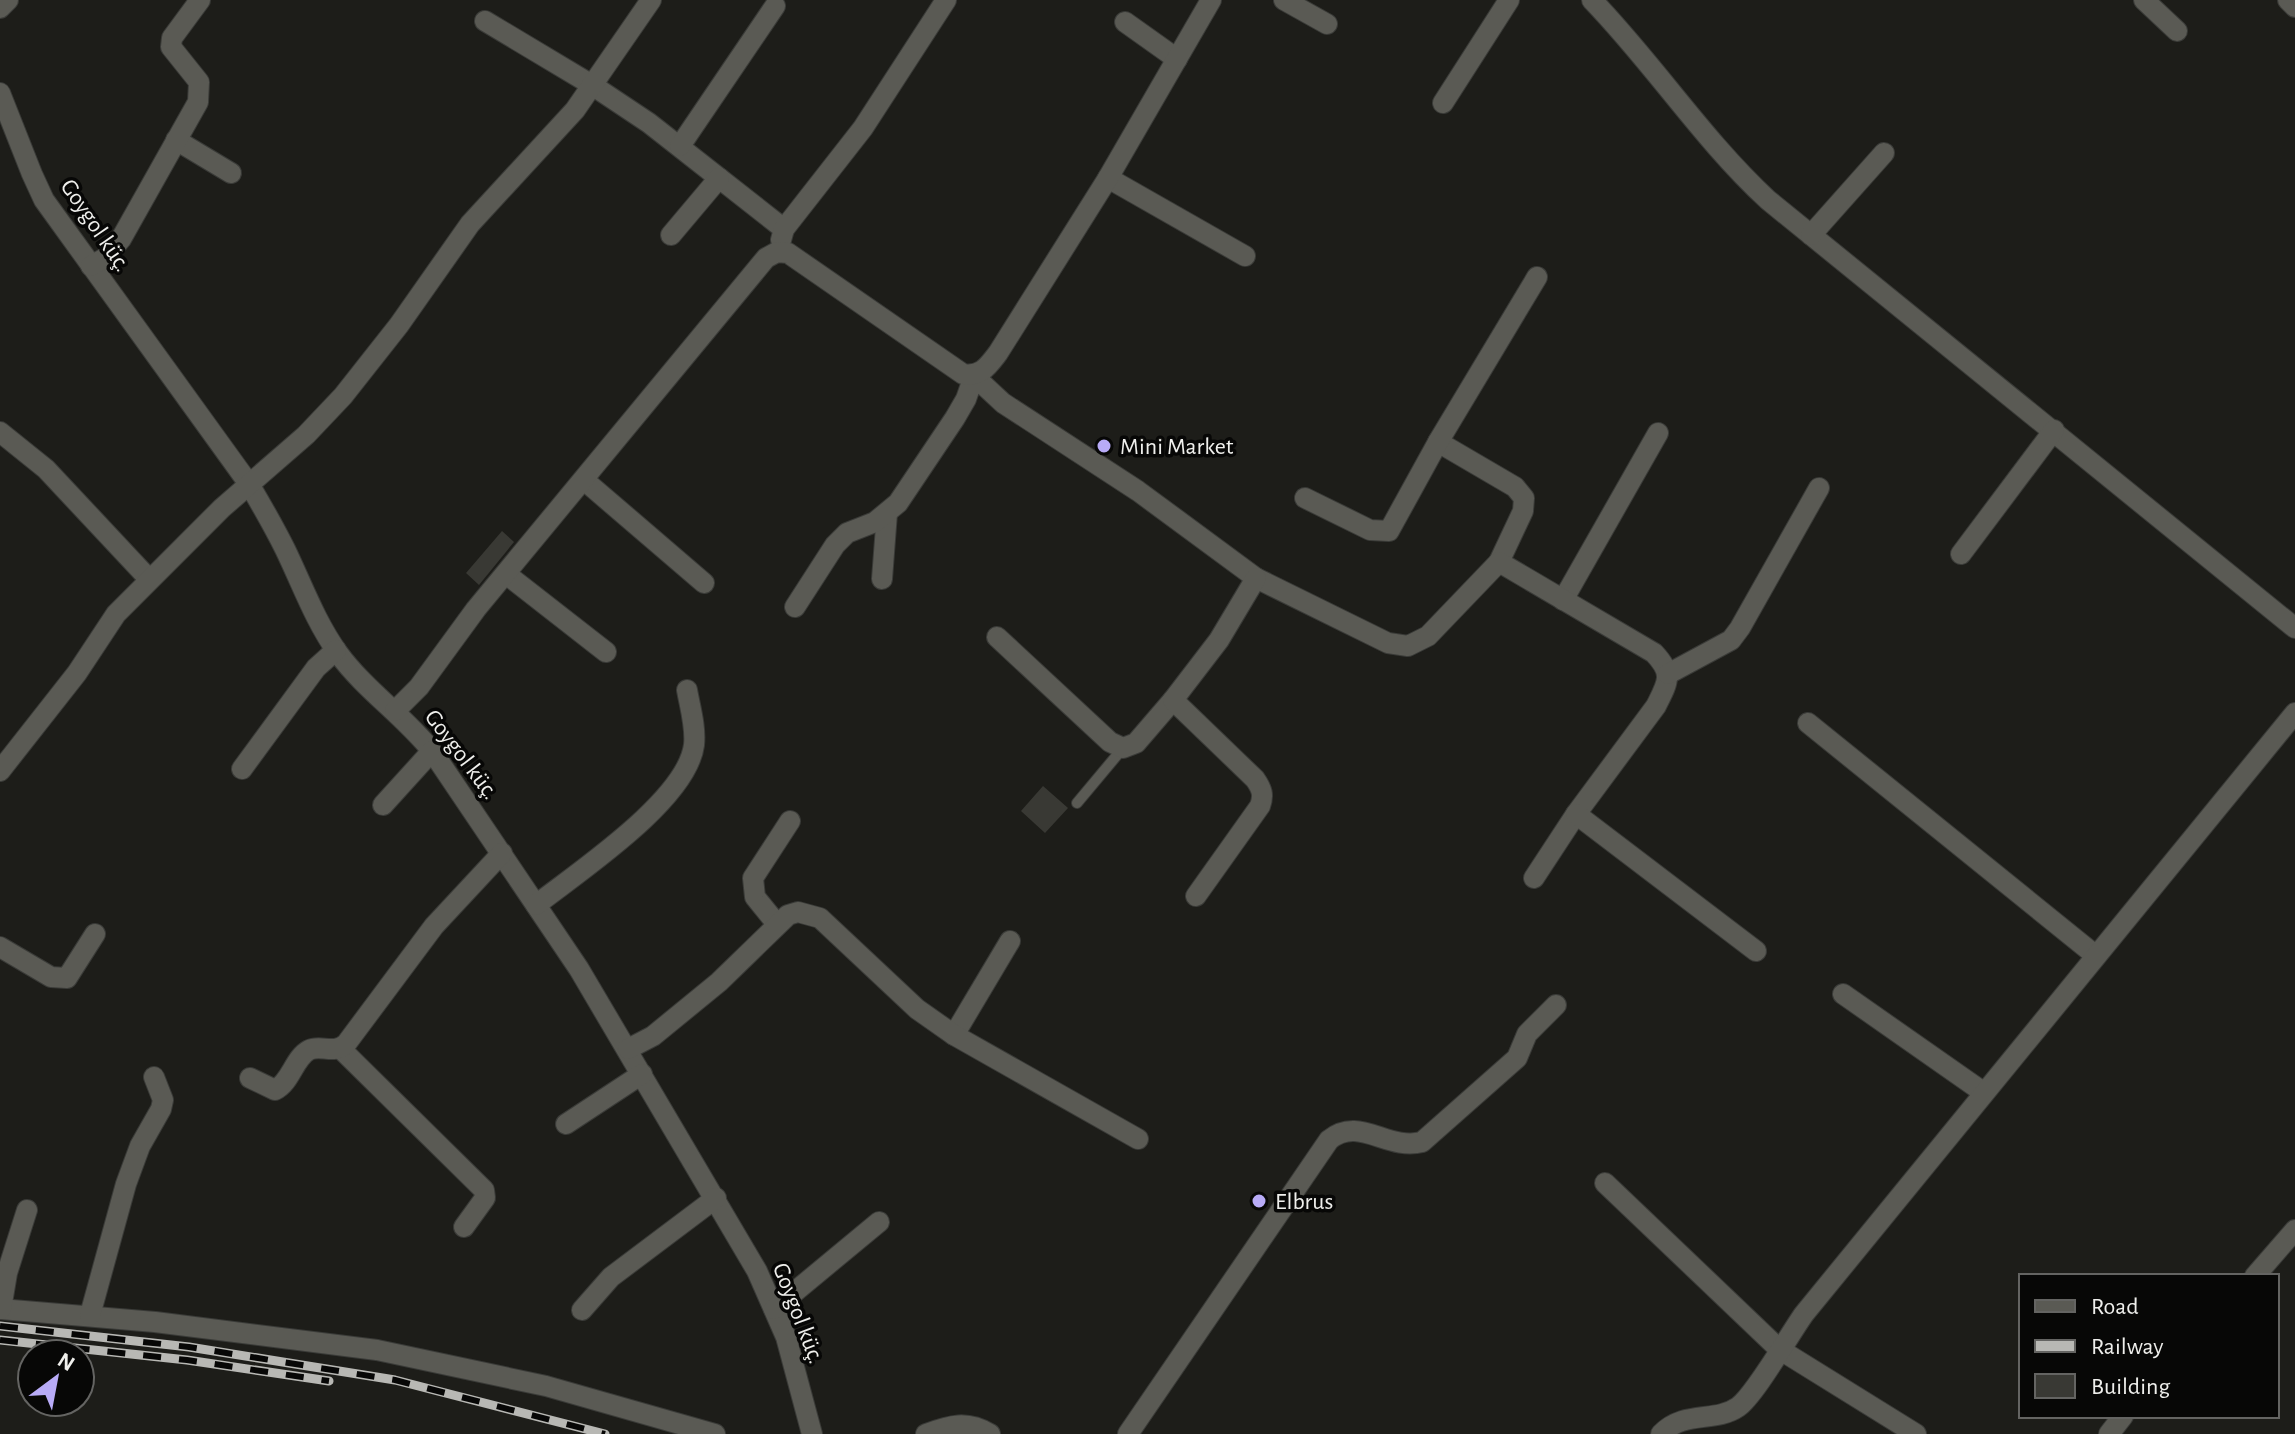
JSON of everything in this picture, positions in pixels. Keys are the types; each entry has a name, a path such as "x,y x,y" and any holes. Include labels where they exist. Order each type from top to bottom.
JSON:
{"street":[{"path":"0,8 8,0"},
{"path":"91,266 105,258 121,239 198,102 199,82 171,47 172,38 200,0"},
{"path":"0,771 55,702 116,614 249,484 306,435 343,396 399,325 470,224 558,130 651,0"},
{"path":"777,252 784,229 863,128 946,0"},
{"path":"795,607 835,545 847,533 875,522 898,503 955,418 974,376 998,353 1108,178 1211,0"},
{"path":"1284,0 1327,24"},
{"path":"1443,103 1509,0"},
{"path":"1592,0 1622,31 1748,182 2295,628"},
{"path":"2144,0 2177,31"},
{"path":"2288,0 2295,7"},
{"path":"680,146 775,6"},
{"path":"485,21 592,85 680,146 784,229"},
{"path":"1125,22 1177,59"},
{"name":"Goygol küç.","path":"0,93 44,200 249,484 336,650 360,679 432,751 502,853 628,1049 757,1271 786,1337 812,1434"},
{"path":"176,140 231,173"},
{"path":"1811,235 1884,153"},
{"path":"671,235 719,178"},
{"path":"1108,178 1245,256"},
{"path":"395,711 419,687 476,609 757,268 777,252 788,253 802,261 949,366 974,376 1003,403 1138,491 1256,578 1388,643 1408,646 1428,636 1499,562 1523,511 1524,498 1515,487 1438,442"},
{"path":"1305,498 1370,530 1389,531 1438,442 1465,402 1537,277"},
{"path":"1961,554 2054,430"},
{"path":"0,432 46,469 149,579"},
{"path":"1563,600 1658,433"},
{"path":"584,480 704,583"},
{"path":"1668,674 1731,640 1819,488"},
{"path":"882,579 887,513"},
{"path":"1499,562 1654,653 1664,663 1668,674 1666,687 1656,706 1576,814 1534,878"},
{"path":"506,574 606,652"},
{"path":"997,637 1110,742 1123,748 1136,743 1173,700 1219,640 1256,578"},
{"path":"242,769 316,668 336,650"},
{"path":"536,905 640,822 660,803 688,765 694,746 687,690"},
{"path":"1173,700 1262,789 1260,806 1196,896"},
{"path":"1661,1434 1682,1420 1737,1408 1748,1397 1804,1314 2295,713"},
{"path":"1808,723 2095,955"},
{"path":"383,805 432,751"},
{"path":"1576,814 1756,951"},
{"path":"777,924 755,897 753,878 790,821"},
{"path":"250,1078 275,1090 283,1086 306,1051 312,1048 341,1049 434,926 502,853"},
{"path":"628,1049 653,1036 719,982 777,924 798,912 820,918 898,994 954,1035 1138,1139"},
{"path":"0,947 51,977 67,978 95,934"},
{"path":"954,1035 1010,941"},
{"path":"1843,994 1983,1092"},
{"path":"1128,1434 1329,1140 1339,1132 1350,1129 1409,1145 1422,1142 1517,1058 1527,1034 1556,1005"},
{"path":"341,1049 484,1190 485,1198 464,1227"},
{"path":"566,1124 642,1074"},
{"path":"90,1315 126,1184 140,1146 161,1109 163,1100 154,1077"},
{"path":"1605,1183 1779,1349 1916,1434"},
{"path":"582,1310 611,1277 716,1198"},
{"path":"27,1210 7,1273 0,1309 90,1315 345,1346 437,1361 546,1386 715,1434"},
{"path":"774,1309 879,1222"},
{"path":"2257,1274 2295,1230"},
{"path":"2109,1434 2121,1418"},
{"path":"926,1434 954,1424 971,1425 990,1434"}],"lane":[{"path":"1077,803 1123,748"}],"building":[{"path":"502,531 514,542 479,585 466,573"},
{"path":"1043,786 1068,808 1045,833 1021,811"}],"railway":[{"path":"0,1326 189,1347 395,1380 605,1434"},
{"path":"0,1340 187,1360 329,1381"}],"place":[{"name":"Mini Market","path":"1104,446"},
{"name":"Elbrus","path":"1259,1201"}]}
